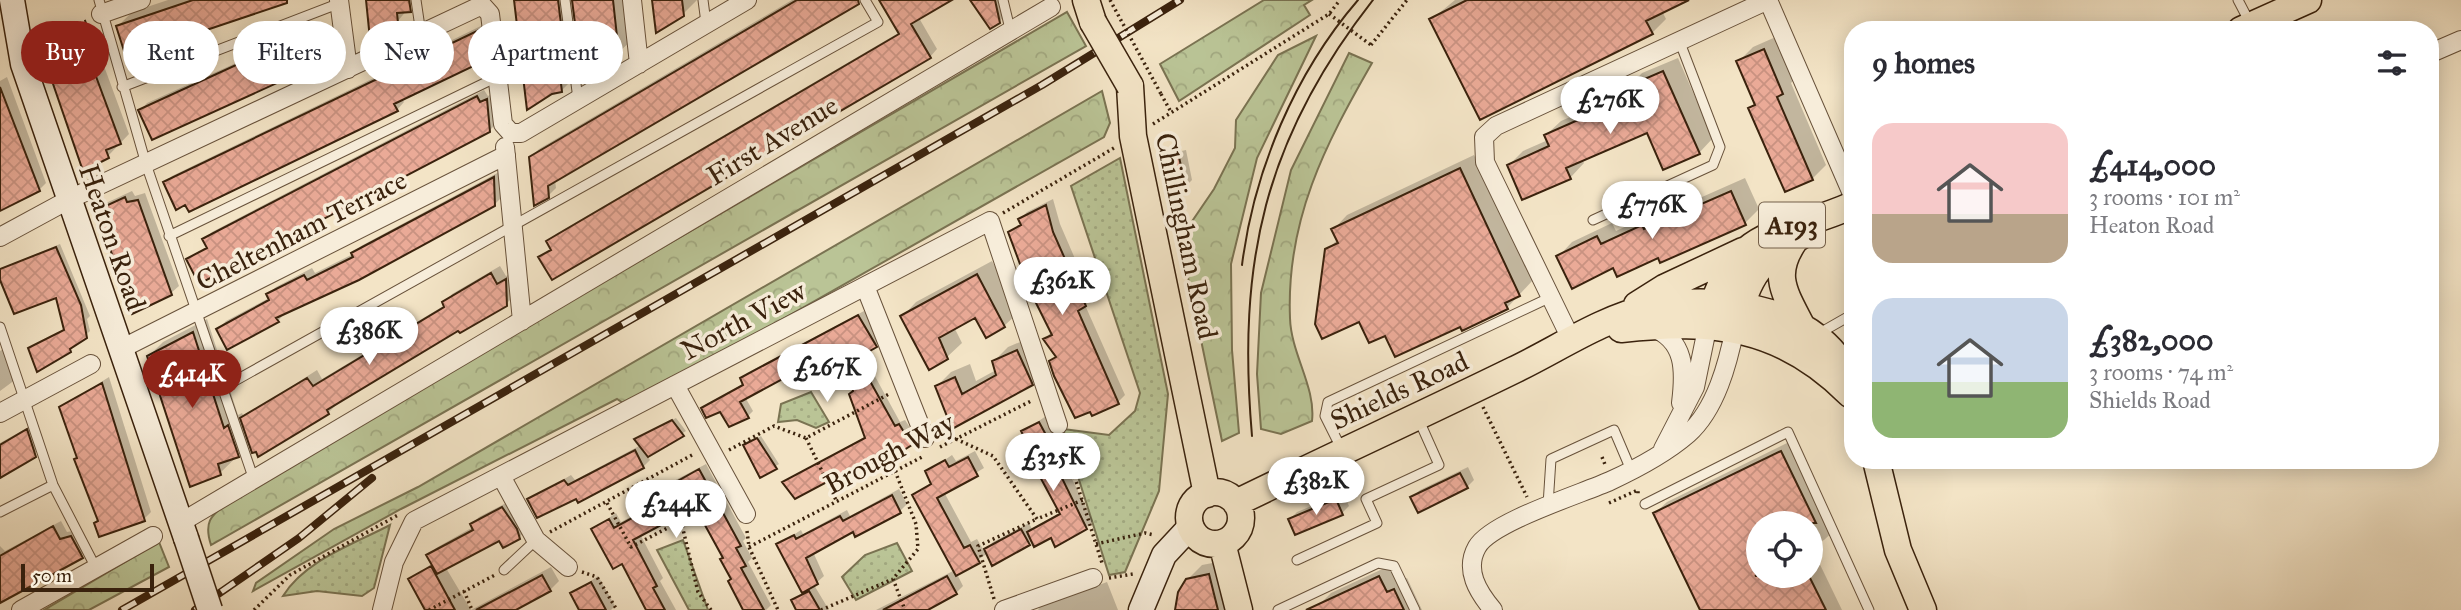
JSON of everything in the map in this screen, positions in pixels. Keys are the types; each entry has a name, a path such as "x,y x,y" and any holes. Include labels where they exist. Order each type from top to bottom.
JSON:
{"main road":[{"path":"2260,21 2308,0"},
{"name":"Chillingham Road","path":"1090,11 1130,86 1133,136 1207,494"},
{"name":"A193","path":"1710,314 1721,285 1745,250 1777,231 1844,205"},
{"name":"A193","path":"1738,317 1757,268 1844,207"},
{"path":"1795,240 1785,254 1780,271 1786,294 1809,330 1844,365"},
{"path":"1621,315 1664,288 1745,250"},
{"name":"Shields Road","path":"1236,503 1475,389 1621,315 1666,305 1710,314"},
{"path":"1710,314 1809,330"},
{"name":"Shields Road","path":"1581,337 1710,314"},
{"path":"1738,317 1800,352 1825,370 1844,389"},
{"path":"1878,469 1898,550 1923,610"},
{"path":"1207,494 1226,495 1236,503 1240,517 1238,528 1222,543 1204,542 1183,533 1191,507 1207,494"},
{"path":"1222,543 1239,610"}],"street":[{"name":"Heaton Road","path":"12,0 18,45 119,350 210,610"},
{"path":"100,7 141,0"},
{"path":"632,0 639,64"},
{"path":"510,133 521,133 747,0"},
{"path":"1581,337 1551,297 1485,162 1484,137 1496,126 1768,0 1844,188"},
{"path":"340,2 348,69"},
{"path":"446,21 483,2 491,21"},
{"name":"First Avenue","path":"183,531 254,480 1051,7"},
{"path":"2439,50 2461,40"},
{"path":"0,237 70,199 360,63"},
{"path":"498,84 503,124 510,133"},
{"path":"510,133 505,147 522,321"},
{"name":"Cheltenham Terrace","path":"119,350 197,314 506,155"},
{"path":"990,220 1058,425"},
{"name":"North View","path":"414,522 990,220"},
{"path":"865,286 925,438"},
{"path":"1662,452 1695,387 1710,314"},
{"path":"1493,610 1474,580 1471,569 1475,549 1489,534 1631,470 1690,432 1708,405 1724,370 1738,317"},
{"path":"1649,326 1671,339 1682,358 1684,375 1678,424"},
{"path":"0,413 90,364"},
{"path":"675,385 746,514"},
{"path":"501,476 536,540 568,567"},
{"path":"382,610 394,562 414,522"},
{"path":"1141,610 1155,570 1183,533"},
{"path":"21,610 153,536"},
{"path":"1004,610 1093,578"}],"lane":[{"path":"416,0 419,21"},
{"path":"565,0 578,99"},
{"path":"702,0 706,23"},
{"path":"222,388 513,229 877,22 865,0"},
{"path":"1003,0 1010,29"},
{"path":"2238,0 2244,21"},
{"path":"122,87 340,2"},
{"path":"100,7 169,236 254,480"},
{"path":"1593,220 1713,165 1720,146 1679,40"},
{"path":"169,236 483,84"},
{"path":"1342,451 1325,416 1328,402 1551,297"},
{"path":"1809,330 1844,317"},
{"path":"0,327 52,485 96,568"},
{"path":"1297,560 1377,523 1366,499 1439,465 1417,417"},
{"path":"1541,509 1551,459 1614,430 1631,470"},
{"path":"1645,504 1788,432 1869,610"},
{"path":"0,512 52,485"},
{"path":"504,570 536,540"},
{"path":"1278,610 1378,563 1394,566 1415,610"}],"path":[{"path":"1110,0 1171,112"},
{"path":"990,220 1133,136 1329,14 1340,0"},
{"path":"1329,14 1371,45 1407,0"},
{"path":"18,45 100,7"},
{"path":"806,438 905,385"},
{"path":"1475,389 1541,509"},
{"name":"Brough Way","path":"778,610 749,547 1047,393"},
{"path":"1058,425 1107,578 1155,570"},
{"path":"536,540 606,502 774,426 806,438 837,502"},
{"path":"956,439 993,456 1037,519"},
{"path":"821,610 893,579 918,549 916,524 895,471"},
{"path":"606,502 631,547 712,504 729,484"},
{"path":"1609,503 1638,490"},
{"path":"997,610 978,546 1083,500"},
{"path":"254,610 290,575 403,513 414,522"},
{"path":"681,522 698,592 711,610"},
{"path":"1096,544 1145,533 1183,533"},
{"path":"568,567 597,577 617,610"},
{"path":"429,610 504,570"},
{"path":"893,579 905,610"},
{"path":"464,591 472,610"}],"green space":[{"path":"1264,0 1312,0 1304,5 1310,15 1179,101 1160,64"},
{"path":"1067,12 1086,46 211,545 209,522 216,512 235,496"},
{"path":"1316,36 1257,158 1231,264 1232,350 1239,433 1222,441 1180,239 1214,189 1235,148 1236,120 1278,55"},
{"path":"1349,53 1372,63 1324,154 1312,184 1302,216 1290,282 1291,331 1307,383 1312,421 1281,434 1261,429 1257,374 1261,293 1291,170"},
{"path":"1102,91 1110,123 1104,137 649,395 623,403 617,399 401,509 253,591 256,583 334,529 418,487"},
{"path":"1120,158 1168,394 1159,491 1125,572 1109,575 1063,429 1109,435 1135,411 1140,393 1071,186"},
{"path":"811,392 829,422 816,428 797,420 778,422 781,404"},
{"path":"390,525 374,588 362,596 317,591 283,596 292,583 317,563"},
{"path":"683,540 708,610 689,610 657,550"},
{"path":"159,542 169,567 89,610 44,610"},
{"path":"897,543 912,571 856,600 842,577 865,555"}],"building":[{"path":"193,0 287,0 287,3 219,26 219,21 131,21"},
{"path":"366,0 409,0 411,12 397,13 398,21 368,21"},
{"path":"514,0 558,0 561,21 516,21"},
{"path":"572,0 613,0 615,21 575,21"},
{"path":"652,0 682,0 684,16 656,33"},
{"path":"797,0 858,0 859,4 548,186 549,198 534,206 529,157"},
{"path":"879,0 952,0 911,24 931,58 552,280 538,257 551,250 546,241 899,34"},
{"path":"970,0 995,0 1000,23 990,29"},
{"path":"1467,0 1689,0 1646,21 1653,34 1480,120 1429,19"},
{"path":"123,24 123,48 116,26"},
{"path":"468,35 468,69 454,75 454,42"},
{"path":"1764,49 1783,94 1777,97 1813,180 1785,192 1748,108 1755,105 1736,61"},
{"path":"233,66 233,84 275,84 152,140 138,110 195,84 219,84 219,73"},
{"path":"1663,71 1700,154 1663,170 1647,133 1566,168 1571,179 1522,200 1507,165 1549,146 1544,135 1630,97 1626,87"},
{"path":"53,84 99,84 121,144 106,150 109,158 83,171"},
{"path":"367,84 436,84 394,104 398,111 189,212 185,205 176,210 163,182"},
{"path":"524,84 561,84 562,92 552,94 527,110"},
{"path":"0,87 40,191 0,211"},
{"path":"477,96 480,102 487,99 490,132 199,284 186,259 207,248 202,239"},
{"path":"1179,157 1186,189 1166,193 1159,161"},
{"path":"1460,168 1520,296 1505,303 1508,309 1462,331 1460,327 1395,357 1385,336 1369,343 1359,322 1322,339 1315,324 1325,249 1338,243 1331,229"},
{"path":"494,177 495,206 359,280 276,318 279,322 227,350 216,329 269,300 266,294 304,275 307,280 353,257 351,253"},
{"path":"1731,191 1746,225 1660,263 1658,258 1617,277 1613,268 1572,289 1556,256 1597,236 1601,244 1642,225 1644,229"},
{"path":"125,197 127,202 138,200 172,295 132,314 97,210"},
{"path":"1046,205 1053,232 1086,306 1078,311 1119,404 1092,416 1090,412 1075,418 1054,376 1049,361 1056,357 1043,339 1052,335 1029,289 1037,285 1020,264 1008,232 1021,225 1018,219"},
{"path":"56,247 81,305 87,338 70,349 71,352 37,372 28,348 64,330 56,298 14,314 0,280 0,269"},
{"path":"491,273 497,284 506,279 507,306 460,333 458,331 327,410 329,414 258,457 256,452 252,453 240,418 307,378 313,386 444,307 442,302"},
{"path":"977,274 1005,327 986,338 975,318 939,338 948,359 929,370 900,316"},
{"path":"858,315 877,347 861,356 870,372 866,374 895,426 899,424 912,445 875,468 870,459 795,499 782,482 865,438 849,394 853,391 848,373 836,350 740,402 749,418 729,427 720,412 706,418 701,408 743,385 740,378"},
{"path":"193,332 224,428 228,425 239,457 218,464 221,475 190,487 147,356"},
{"path":"1017,350 1033,385 952,429 935,386 955,377 962,394 996,375 992,361"},
{"path":"102,383 145,521 99,537 94,523 98,521 74,459 77,458 59,407"},
{"path":"672,420 684,436 648,457 634,439"},
{"path":"1039,422 1060,461 1055,464 1087,529 1055,547 1051,538 1034,547 1027,532 1060,514 1039,475 1043,473 1021,431"},
{"path":"27,429 36,457 0,478 0,445"},
{"path":"757,438 777,469 760,478 743,445"},
{"path":"635,450 644,468 578,503 576,499 537,518 527,499 564,480 568,485"},
{"path":"1781,451 1810,511 1746,511 1746,588 1815,588 1826,610 1700,610 1653,513"},
{"path":"968,457 978,476 937,498 964,548 970,545 980,563 956,576 912,495 931,484 925,471 945,460 949,467"},
{"path":"699,469 741,546 736,548 746,566 741,568 764,610 743,610 728,581 731,579 720,559 723,558 695,507 633,540 657,586 653,588 665,610 646,610 622,564 613,569 591,529 609,519 614,528 665,500 660,491"},
{"path":"1460,473 1468,488 1418,513 1410,497"},
{"path":"892,495 901,513 855,537 853,532 806,558 818,584 802,593 776,544 794,535 796,539 840,516 843,521"},
{"path":"1336,499 1343,515 1295,535 1288,519"},
{"path":"502,507 517,529 520,539 503,548 499,541 437,574 426,555 473,530 470,524"},
{"path":"53,526 60,539 71,536 83,558 0,603 0,556"},
{"path":"1021,529 1030,545 992,566 984,549"},
{"path":"431,566 455,610 425,610 408,579"},
{"path":"1209,574 1218,610 1175,610 1178,592 1186,579"},
{"path":"542,575 551,591 516,610 476,610"},
{"path":"947,576 957,594 928,610 883,610"},
{"path":"1379,576 1387,592 1394,589 1404,610 1306,610"},
{"path":"591,582 606,610 579,610 570,593"},
{"path":"809,591 820,610 796,610 791,600"}],"tram line":[{"path":"1242,265 1256,194 1281,124 1315,59 1358,0"},
{"path":"1252,436 1248,373 1249,314 1255,259 1266,205 1283,153 1306,102 1336,52 1373,0"}],"railway":[{"path":"122,610 1042,85 1180,0"},
{"path":"195,610 299,538 372,478"}]}
